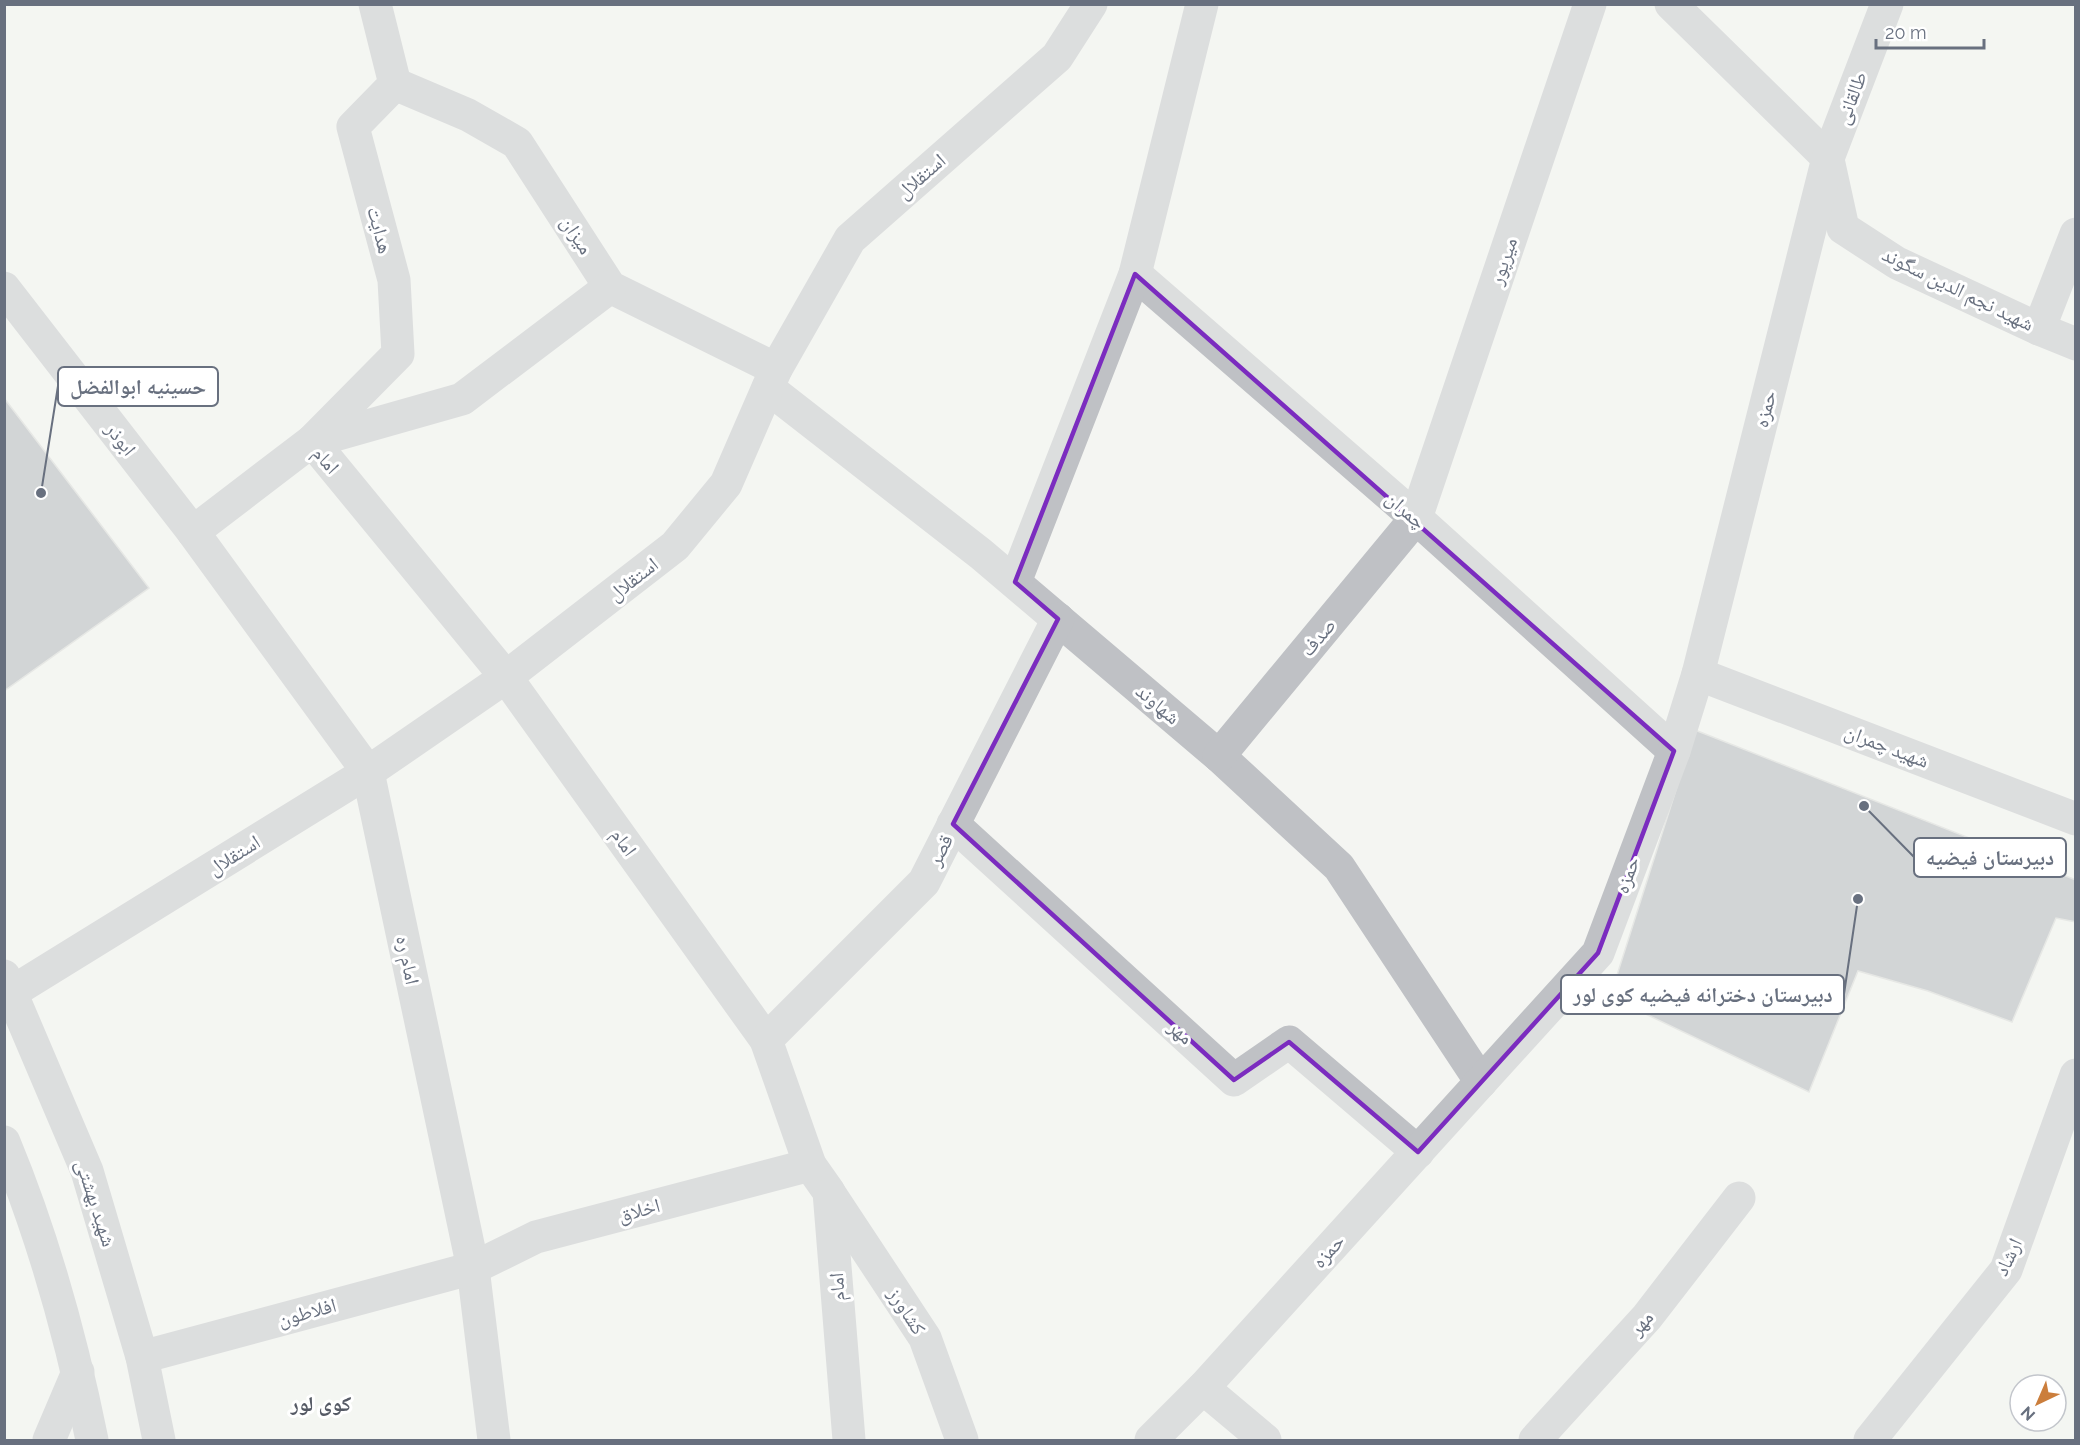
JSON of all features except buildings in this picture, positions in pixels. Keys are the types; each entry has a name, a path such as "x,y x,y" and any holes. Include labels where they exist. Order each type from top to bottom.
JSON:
{"street":[{"path":"375,4 395,84"},
{"name":"استقلال","path":"7,989 368,772 506,677 675,546 726,484 772,378 850,239 1057,57 1091,4"},
{"path":"1015,582 1135,274 1202,4"},
{"name":"میرپور","path":"1416,518 1590,4"},
{"name":"طالقانی","path":"1828,158 1887,4"},
{"path":"1684,9 1828,158"},
{"name":"میزان","path":"395,84 468,115 517,143 610,286"},
{"name":"هدایت","path":"312,441 398,354 394,280 353,127 395,84"},
{"name":"شهید نجم الدین سگوند","path":"1828,158 1843,228 1897,263 2039,330 2076,344"},
{"name":"حمزه","path":"1151,1440 1203,1388 1598,953 1674,751 1698,674 1828,158"},
{"path":"2039,330 2076,234"},
{"name":"چمران","path":"1135,274 1416,518 1674,751"},
{"path":"312,441 462,399 610,286 772,378"},
{"name":"ابوذر","path":"4,288 193,532"},
{"name":"شهاوند","path":"772,378 1219,756 1339,867 1481,1082"},
{"name":"امام","path":"193,532 312,441 506,677 766,1040 810,1165 829,1192 849,1440"},
{"name":"صدف","path":"1219,756 1416,518"},
{"name":"امام ره","path":"193,532 368,772 473,1268 494,1440"},
{"name":"قصر","path":"766,1040 924,882 1058,619"},
{"name":"شهید چمران","path":"1698,674 2076,819"},
{"name":"مهر","path":"953,824 1234,1080 1289,1042 1418,1152"},
{"name":"شهید بهشتی","path":"7,989 87,1171 142,1357 159,1440"},
{"name":"ارشاد","path":"1869,1440 2006,1270 2076,1075"},
{"path":"4,1142 26,1193 78,1372 92,1440"},
{"name":"اخلاق","path":"473,1268 536,1237 810,1165"},
{"name":"کشاورز","path":"829,1192 925,1338 962,1440"},
{"name":"مهر","path":"1535,1440 1647,1317 1739,1197"},
{"name":"افلاطون","path":"142,1357 473,1268"},
{"path":"49,1440 78,1372"},
{"path":"1203,1388 1265,1440"}],"highlighted area":[{"path":"1135,274 1674,751 1598,953 1418,1152 1289,1042 1234,1080 953,824 1058,619 1015,582"}],"place":[{"name":"حسینیه ابوالفضل","path":"41,493"},
{"name":"دبیرستان فیضیه","path":"1864,806"},
{"name":"دبیرستان دخترانه فیضیه کوی لور","path":"1858,899"}],"district":[{"name":"کوی لور","path":"321,1403"}]}
